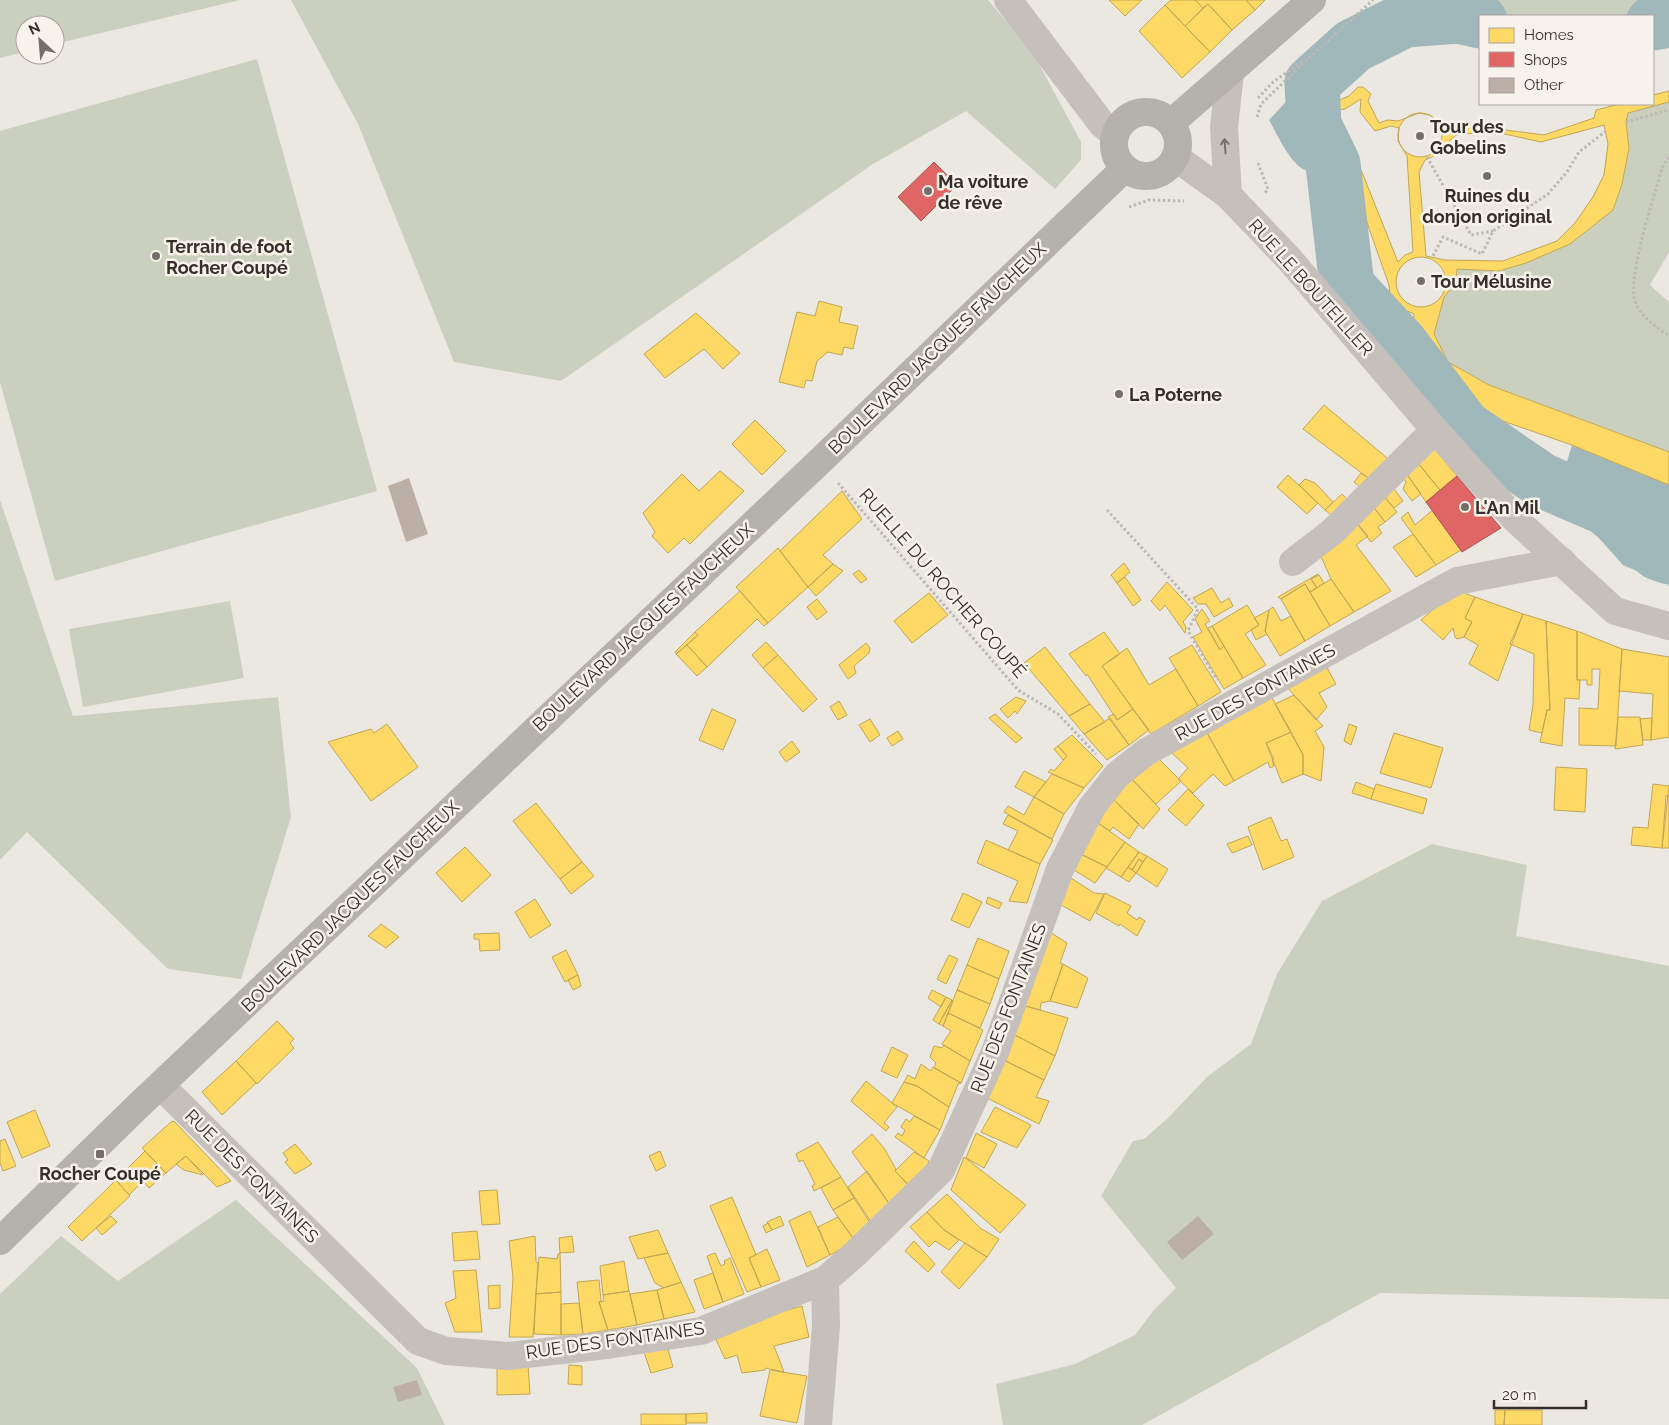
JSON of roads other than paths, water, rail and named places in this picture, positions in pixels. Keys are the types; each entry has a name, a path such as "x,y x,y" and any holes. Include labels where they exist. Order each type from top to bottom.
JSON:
{"main road":[{"path":"1171,123 1312,0"},
{"path":"1144,112 1154,112 1171,123 1178,139 1175,157 1162,172 1153,175 1143,175 1125,168 1116,153 1115,135 1126,119 1144,112"},
{"name":"BOULEVARD JACQUES FAUCHEUX","path":"0,1242 161,1086 819,462 1125,168"}],"street":[{"path":"1008,0 1102,124 1115,135"},
{"path":"1228,195 1224,127 1230,73"},
{"name":"RUE LE BOUTEILLER","path":"1175,157 1228,195 1290,260 1435,430 1515,519 1614,611 1669,626"},
{"path":"1293,562 1332,532 1435,430"},
{"name":"RUE DES FONTAINES","path":"161,1086 418,1341 446,1351 508,1356 607,1345 701,1331 825,1280 856,1254 941,1170 995,1052 1060,869 1092,807 1117,776 1146,752 1457,581 1562,561"},
{"path":"818,1425 826,1326 825,1280"}],"water":[{"path":"1307,79 1323,97 1327,105 1325,119 1333,126 1345,163 1327,165 1312,171 1304,169 1286,151 1269,120"},
{"path":"1572,445 1669,485 1669,585 1623,565 1558,492"}],"waterway":[{"path":"1479,21 1458,16 1405,20 1353,46 1312,83 1314,125 1333,164 1347,286 1400,343 1464,427 1541,480 1606,508 1658,553 1669,557"},
{"path":"1654,23 1669,20"}],"place":[{"name":"Tour des Gobelins","path":"1420,136"},
{"name":"Ruines du donjon original","path":"1487,176"},
{"name":"Ma voiture de rêve","path":"928,191"},
{"name":"Terrain de foot Rocher Coupé","path":"156,256"},
{"name":"Tour Mélusine","path":"1421,281"},
{"name":"La Poterne","path":"1119,394"},
{"name":"L'An Mil","path":"1465,507"},
{"name":"Rocher Coupé","path":"100,1154"}]}
